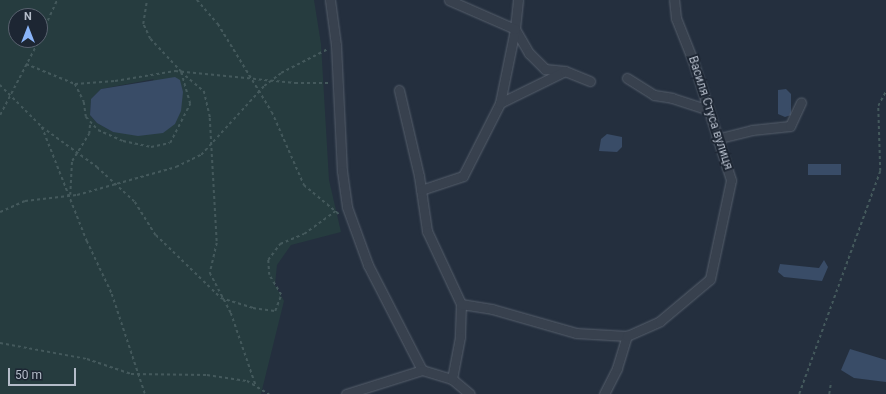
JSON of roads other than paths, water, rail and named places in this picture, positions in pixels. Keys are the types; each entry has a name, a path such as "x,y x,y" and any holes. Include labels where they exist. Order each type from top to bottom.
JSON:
{"street":[{"path":"330,0 336,45 342,171 347,207 368,265 422,370"},
{"path":"448,0 515,29 529,53 545,68 565,71 590,81"},
{"path":"421,190 463,176 500,103 515,29 518,0"},
{"name":"Василя Стуса вулиця","path":"627,336 660,320 710,279 732,180 716,139 708,110 676,18 674,0"},
{"path":"500,103 565,71"},
{"path":"627,78 654,95 672,98 708,110"},
{"path":"399,90 421,190 427,230 461,304 460,338 452,379"},
{"path":"716,139 752,130 790,126 801,102"},
{"path":"461,304 492,309 576,333 627,336 616,368 604,394"},
{"path":"346,394 422,370 452,379 470,394"}],"water":[{"path":"175,77 180,80 183,92 181,111 175,124 163,133 138,136 113,132 97,123 90,115 91,99 101,89"},
{"path":"786,89 791,94 791,115 785,117 778,114 778,90"},
{"path":"607,134 622,137 622,147 617,152 599,151 601,139"},
{"path":"808,164 841,164 841,175 808,175"},
{"path":"824,260 828,267 822,281 784,277 778,272 780,264 819,268"},
{"path":"850,349 886,360 886,382 854,378 841,370"}]}
